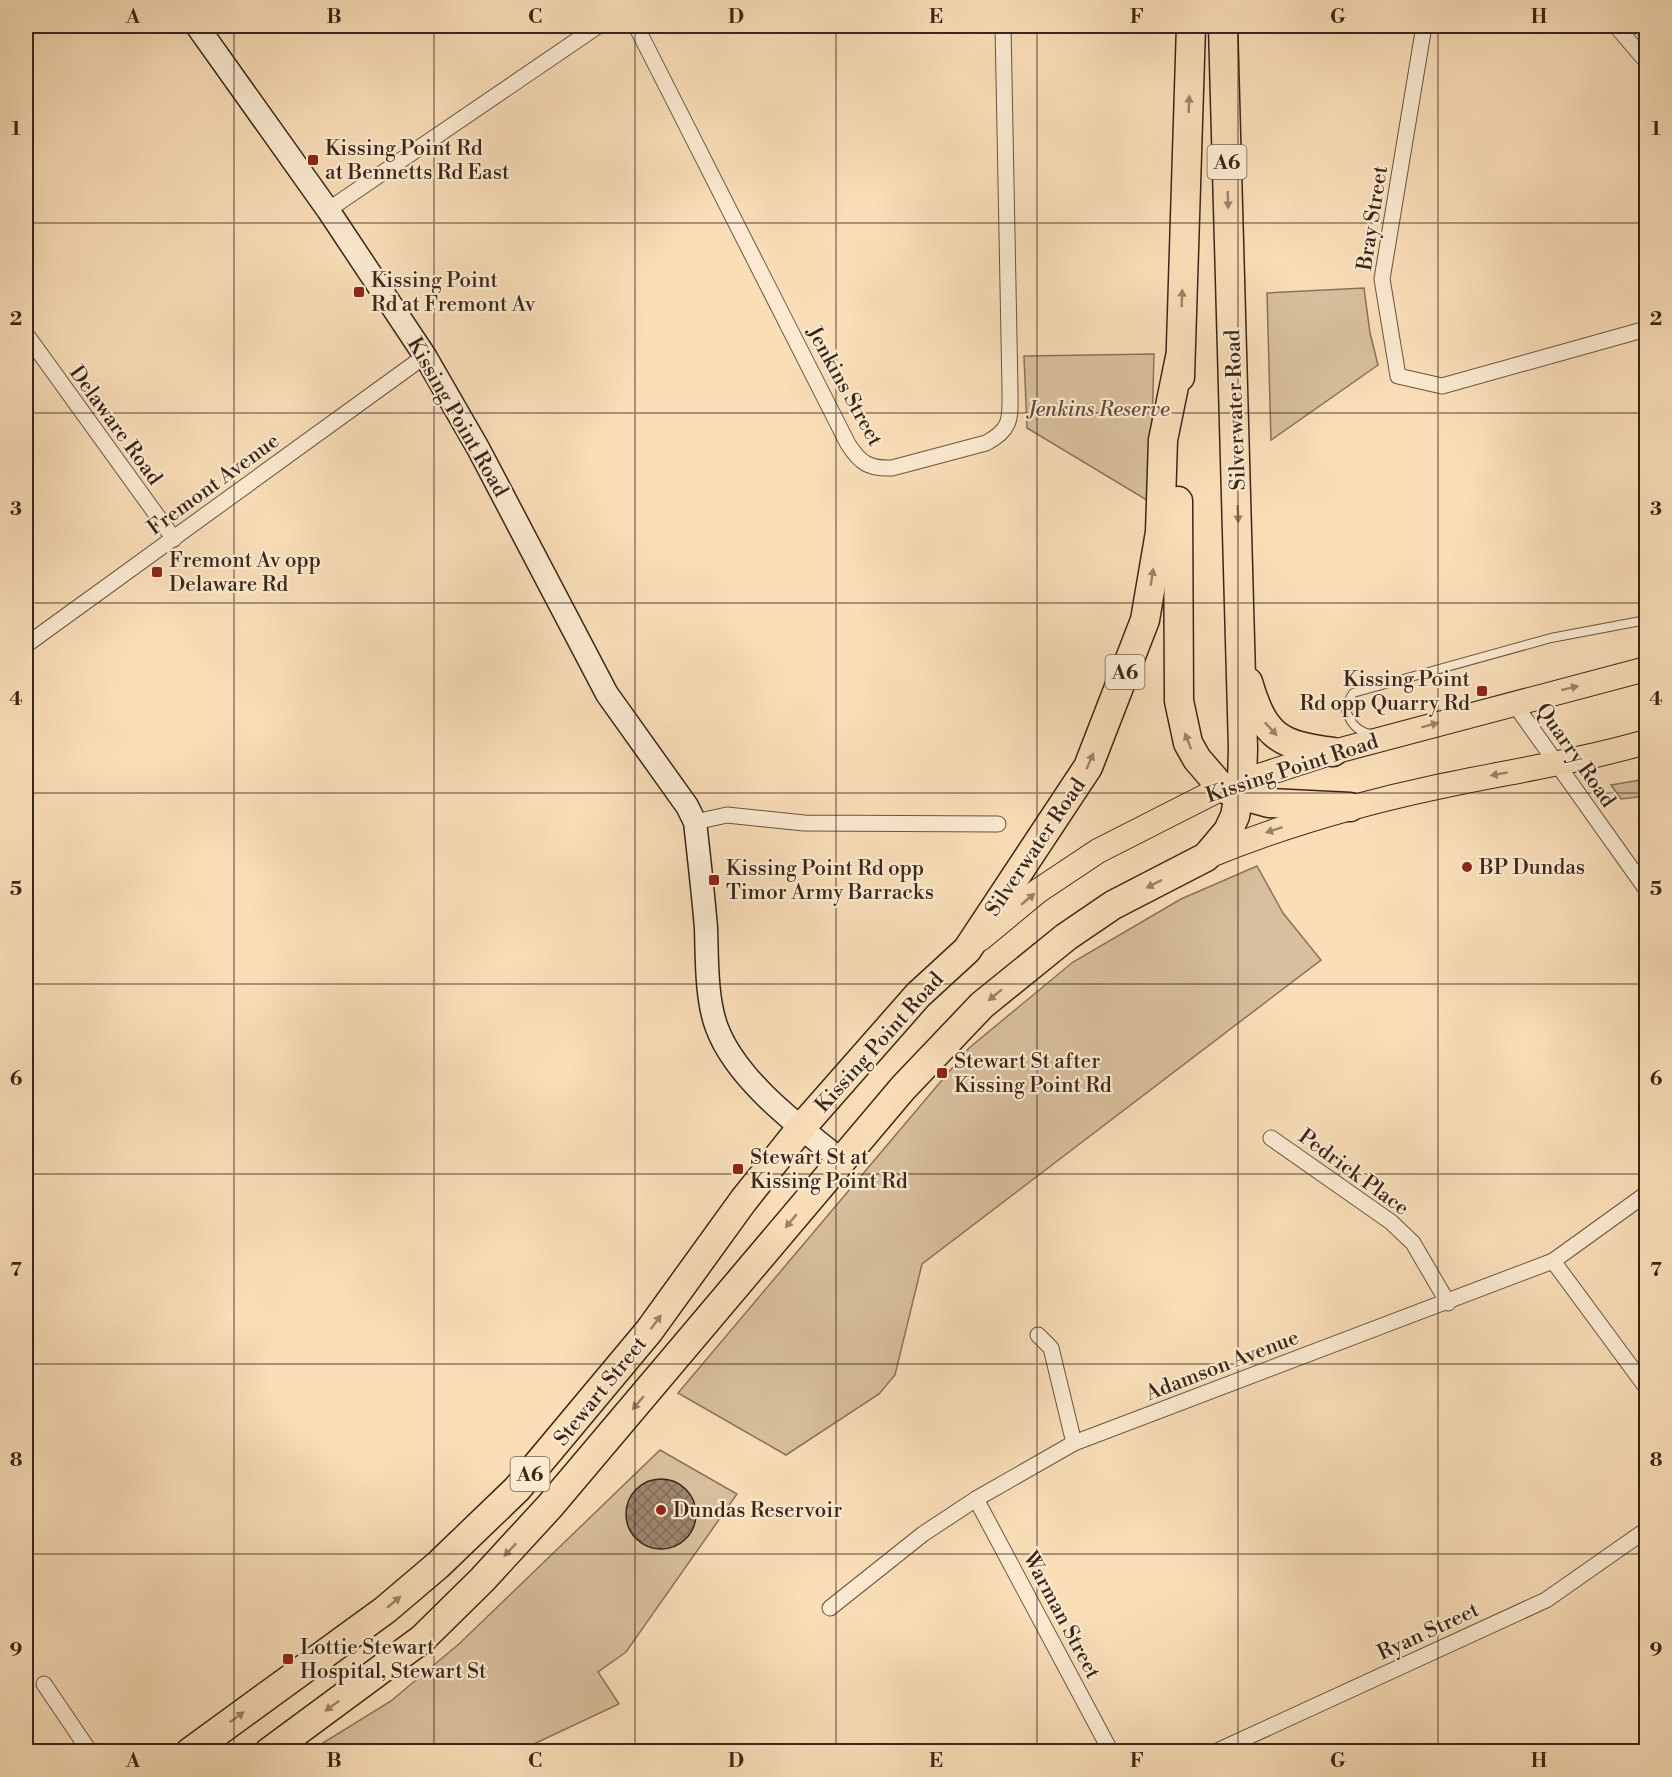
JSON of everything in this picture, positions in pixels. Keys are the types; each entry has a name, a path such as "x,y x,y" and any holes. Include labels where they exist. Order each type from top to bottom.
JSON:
{"highway":[{"name":"Silverwater Road","path":"1191,26 1180,357 1179,701 1188,743 1197,759 1235,787"},
{"name":"Silverwater Road","path":"1206,857 1228,831 1235,787 1240,657 1222,26"},
{"name":"Silverwater Road","path":"967,950 1088,767 1145,620 1160,532 1163,440 1180,357"},
{"path":"1240,657 1255,705 1265,724 1289,744 1333,752"},
{"path":"1235,787 1269,803 1350,807"},
{"name":"A6","path":"842,1161 903,1088 982,1005 1066,937 1113,905 1206,857"},
{"name":"Kissing Point Road","path":"801,1128 918,995 967,950"},
{"name":"Stewart Street","path":"190,1752 385,1610 438,1565 517,1489 649,1331 743,1201 801,1128"},
{"name":"Stewart Street","path":"269,1752 422,1639 483,1580 550,1506 842,1161"}],"main road":[{"name":"Kissing Point Road","path":"967,950 1067,870 1146,824 1235,787 1333,752 1513,702 1647,669"},
{"path":"1206,857 1268,832 1350,807 1440,786 1557,765 1647,742"}],"street":[{"name":"Kissing Point Road","path":"197,26 328,210 425,356 478,448 607,694 676,787 695,822 709,979 716,1027 747,1077 801,1128 842,1161"},
{"path":"328,210 598,26"},
{"name":"Jenkins Street","path":"636,26 848,444 858,459 878,469 892,468 986,443 999,436 1008,427 1010,390 1003,26"},
{"name":"Bray Street","path":"1424,26 1382,279 1398,376 1442,386 1647,329"},
{"path":"1616,26 1647,61"},
{"name":"Delaware Road","path":"26,334 174,539"},
{"name":"Fremont Avenue","path":"26,645 425,356"},
{"name":"Quarry Road","path":"1513,702 1647,889"},
{"path":"695,822 727,815 804,823 998,824"},
{"name":"Pedrick Place","path":"1271,1138 1391,1222 1413,1243 1448,1303"},
{"name":"Adamson Avenue","path":"830,1608 923,1534 976,1499 1074,1443 1448,1303 1553,1261 1647,1194"},
{"path":"1553,1261 1647,1387"},
{"path":"1038,1335 1051,1348 1074,1443"},
{"name":"Warman Street","path":"976,1499 1111,1752"},
{"name":"Ryan Street","path":"1215,1752 1546,1600 1647,1530"},
{"path":"44,1684 90,1752"}],"lane":[{"name":"Kissing Point Road","path":"1386,738 1362,732 1349,721 1345,708 1353,693 1551,638 1647,620"}],"green space":[{"path":"1364,288 1370,333 1378,365 1271,440 1267,293"},
{"name":"Jenkins Reserve","path":"1154,354 1150,502 1027,428 1024,356"},
{"path":"1646,779 1646,796 1621,799 1611,785"},
{"path":"1257,866 1283,913 1321,960 922,1264 895,1375 879,1394 786,1455 678,1393 969,1048 1073,962 1181,899"},
{"path":"660,1450 737,1494 626,1652 598,1672 619,1704 519,1751 310,1751 391,1701 460,1643"}],"building":[{"name":"Dundas Reservoir","path":"654,1479 668,1479 681,1485 690,1494 696,1507 694,1527 686,1539 668,1549 654,1549 641,1543 632,1534 626,1521 626,1507 632,1494 641,1485"}],"place":[{"name":"Kissing Point Rd at Bennetts Rd East","path":"313,160"},
{"name":"Kissing Point Rd at Fremont Av","path":"359,292"},
{"name":"Fremont Av opp Delaware Rd","path":"157,572"},
{"name":"Kissing Point Rd opp Quarry Rd","path":"1482,691"},
{"name":"BP Dundas","path":"1467,867"},
{"name":"Kissing Point Rd opp Timor Army Barracks","path":"714,880"},
{"name":"Stewart St after Kissing Point Rd","path":"942,1073"},
{"name":"Stewart St at Kissing Point Rd","path":"738,1169"},
{"name":"Dundas Reservoir","path":"661,1510"},
{"name":"Lottie Stewart Hospital, Stewart St","path":"288,1659"}]}
